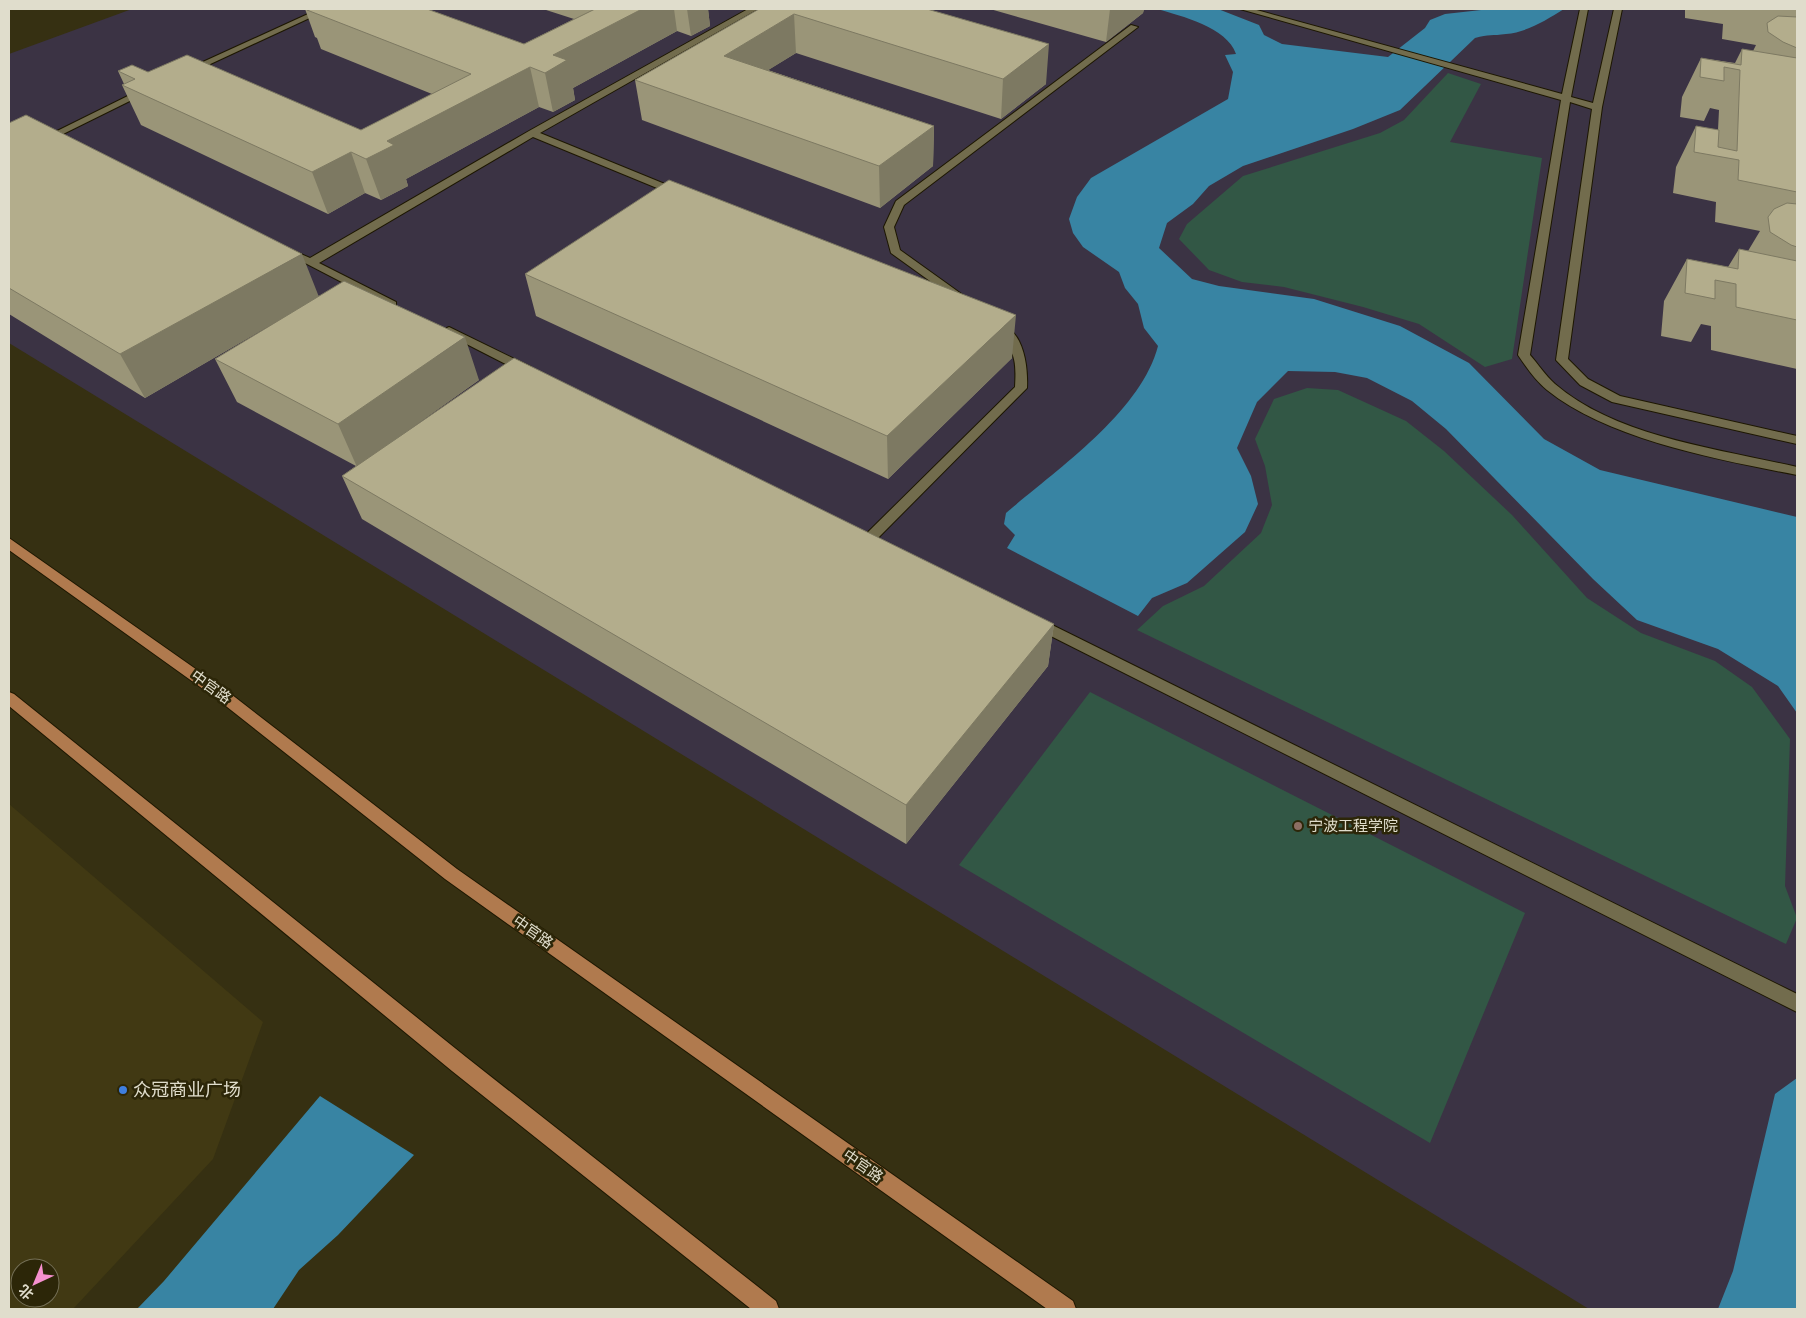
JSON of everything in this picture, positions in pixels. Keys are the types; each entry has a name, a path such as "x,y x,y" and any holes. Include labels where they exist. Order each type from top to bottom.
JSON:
{"main road":[{"name":"中官路","path":"9,543 222,694 451,874 1065,1309"},
{"path":"9,698 218,866 459,1064 768,1309"}],"lane":[{"path":"175,77 325,9"},
{"path":"310,263 532,133 754,9"},
{"path":"1244,9 1597,107"},
{"path":"1584,9 1566,98 1524,355 1551,387 1595,416 1652,436 1797,471"},
{"path":"1618,9 1597,107 1562,360 1584,382 1616,399 1797,440"},
{"path":"947,303 968,308 894,251 889,227 900,202 1134,27"},
{"path":"71,144 54,135 158,85"},
{"path":"532,133 689,197"},
{"path":"275,245 408,311"},
{"path":"870,539 1021,388 1023,365 1015,341 993,322"},
{"path":"434,324 541,377"},
{"path":"1020,615 1791,1000"}],"shaded area":[{"name":"宁波工程学院","path":"132,9 1797,9 1797,1309 1589,1309 9,343 9,54"},
{"name":"众冠商业广场","path":"9,804 263,1022 213,1159 73,1309 9,1309"}],"green space":[{"path":"1448,73 1481,84 1450,142 1542,158 1512,359 1485,367 1419,324 1363,307 1284,287 1242,282 1209,270 1179,239 1187,224 1243,176 1380,133 1404,120"},
{"path":"1307,388 1338,390 1406,421 1444,451 1512,515 1587,598 1641,633 1715,661 1752,687 1790,739 1785,886 1797,918 1786,944 1137,630 1163,606 1204,586 1261,533 1272,505 1265,466 1255,439 1274,399"},
{"path":"1090,692 1525,913 1430,1143 959,865"}],"water":[{"path":"1157,9 1218,9 1259,25 1264,35 1282,44 1388,57 1425,28 1430,20 1445,14 1490,9 1564,9 1522,31 1475,38 1400,110 1353,129 1243,166 1209,186 1193,204 1167,223 1159,248 1192,279 1219,286 1314,299 1400,326 1469,363 1544,439 1600,470 1797,517 1797,713 1778,686 1718,649 1637,620 1593,579 1446,429 1412,401 1367,378 1335,372 1288,371 1257,402 1237,448 1251,476 1258,504 1245,532 1187,583 1152,598 1138,616 1007,548 1015,535 1004,524 1006,513 1072,459 1116,417 1134,394 1149,370 1158,346 1144,328 1138,304 1125,288 1119,272 1083,247 1073,233 1069,219 1077,197 1091,178 1228,99 1233,72 1225,55 1236,54 1231,45 1223,37 1202,24"},
{"path":"1797,1078 1797,1309 1718,1309 1733,1271 1775,1094"},
{"path":"320,1096 414,1155 338,1235 299,1270 273,1309 137,1309 164,1281"}],"building":[{"path":"427,9 524,44 595,9 642,9 553,55 567,60 545,73 530,67 387,141 394,145 366,159 351,152 312,172 122,85 135,79 118,71 132,65 148,72 187,55 361,130 471,74 307,10"},
{"path":"759,9 927,9 1049,44 1003,79 794,14 724,56 934,126 879,166 635,80"},
{"path":"1778,16 1797,17 1797,48 1783,42 1768,32 1767,23"},
{"path":"1742,49 1797,58 1797,192 1738,180 1739,160 1694,152 1696,126 1719,130 1718,147 1737,151 1740,70 1724,67 1724,81 1700,77 1701,58 1741,65"},
{"path":"26,115 302,254 120,354 9,288 9,123"},
{"path":"669,180 1016,315 887,436 525,274"},
{"path":"1787,203 1797,204 1797,247 1770,232 1768,217 1774,209"},
{"path":"1739,249 1797,261 1797,320 1736,307 1736,284 1715,280 1715,299 1685,293 1687,259 1738,269"},
{"path":"344,281 465,337 338,424 215,359"},
{"path":"514,358 1054,624 906,805 342,476"}],"place":[{"name":"宁波工程学院","path":"1298,826"},
{"name":"众冠商业广场","path":"123,1090"}]}
